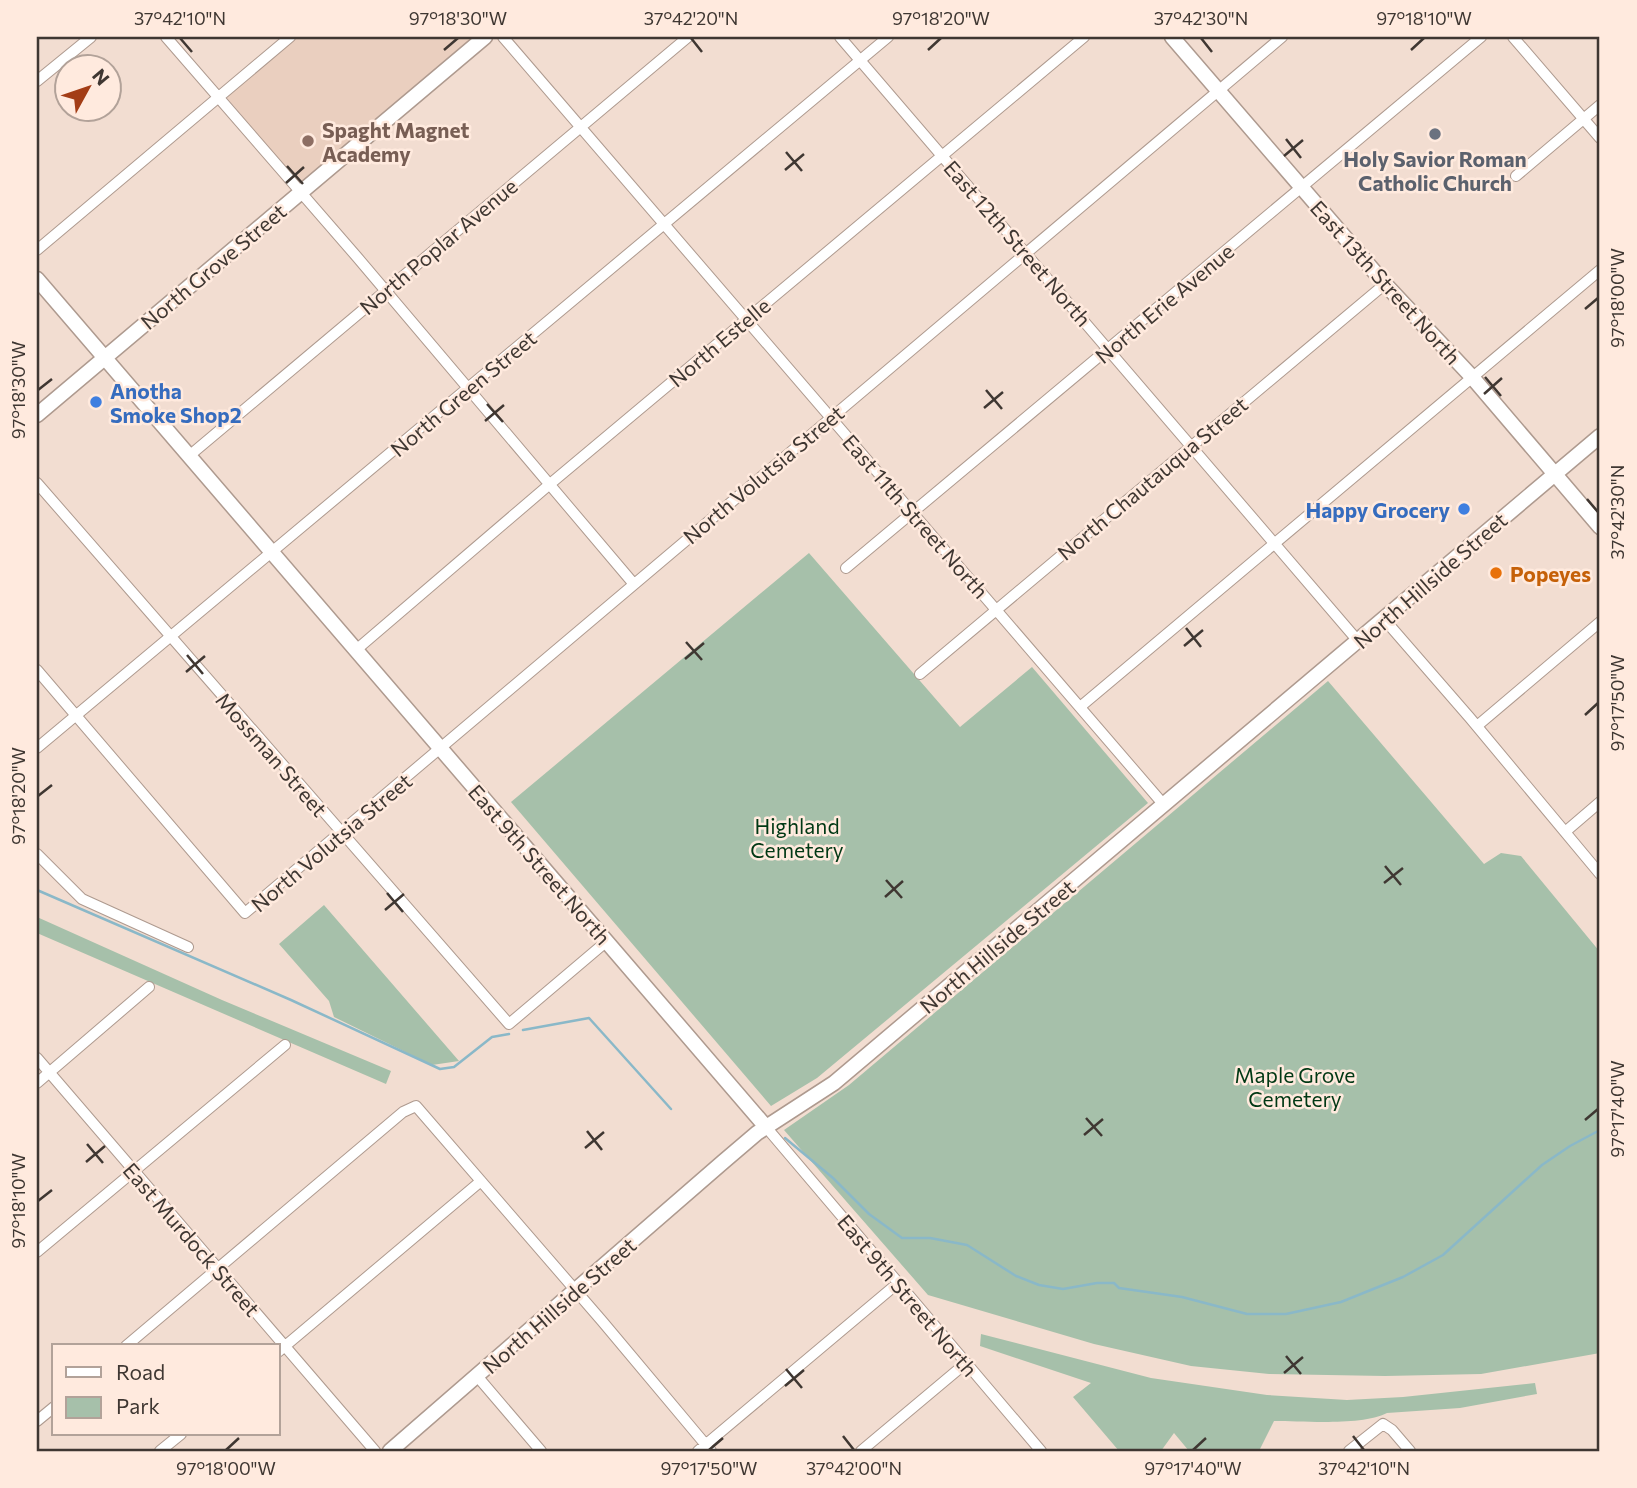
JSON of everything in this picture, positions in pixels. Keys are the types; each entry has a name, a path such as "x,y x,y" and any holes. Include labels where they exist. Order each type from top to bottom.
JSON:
{"main road":[{"name":"North Grove Street","path":"37,415 485,37"},
{"name":"East 13th Street North","path":"1172,37 1385,284 1472,377 1600,527"},
{"name":"East 9th Street North","path":"37,279 766,1127"},
{"name":"North Hillside Street","path":"390,1451 723,1162 766,1127 834,1083 1600,436"}],"street":[{"path":"37,81 91,37"},
{"path":"166,37 633,583"},
{"path":"37,250 290,37"},
{"name":"East 11th Street North","path":"503,37 1164,805"},
{"name":"North Poplar Avenue","path":"189,456 688,37"},
{"name":"East 12th Street North","path":"840,37 1358,641"},
{"name":"North Green Street","path":"37,748 888,37"},
{"name":"North Estelle","path":"356,650 1084,37"},
{"name":"North Volutsia Street","path":"75,715 245,914 442,750 633,583 1282,37"},
{"name":"North Erie Avenue","path":"846,568 1481,37"},
{"path":"1513,37 1600,138"},
{"path":"1516,176 1600,105"},
{"path":"1080,707 1600,270"},
{"name":"North Chautauqua Street","path":"920,674 1385,284"},
{"name":"Mossman Street","path":"37,483 509,1024 607,941"},
{"path":"1384,619 1600,874"},
{"path":"1477,726 1600,622"},
{"path":"37,670 75,715"},
{"path":"1565,832 1600,802"},
{"path":"37,854 82,899 184,945"},
{"path":"37,1083 149,987"},
{"path":"37,1252 285,1045"},
{"name":"East Murdock Street","path":"37,1058 218,1269 277,1344"},
{"path":"128,1344 403,1112 416,1106 576,1291 705,1449 898,1283"},
{"name":"East 9th Street North","path":"766,1127 1038,1447"},
{"path":"281,1349 481,1181"},
{"name":"East Murdock Street","path":"281,1349 375,1451"},
{"path":"861,1451 966,1363"},
{"path":"477,1376 541,1451"},
{"path":"37,1421 52,1409"},
{"path":"1349,1451 1383,1424 1392,1430 1410,1451"},
{"path":"160,1451 179,1436"},
{"path":"1024,1451 1038,1447"}],"shaded area":[{"name":"Spaght Magnet Academy","path":"295,37 477,37 301,182 297,181 227,98 230,92"}],"green space":[{"name":"Highland Cemetery","path":"809,553 960,727 1032,667 1148,803 817,1078 771,1106 511,802"},
{"name":"Maple Grove Cemetery","path":"1328,681 1484,864 1501,853 1521,856 1600,952 1600,1353 1481,1374 1269,1374 1191,1366 1094,1344 928,1295 784,1130 849,1085"},
{"path":"324,905 459,1061 432,1065 334,1017 329,1001 279,944"},
{"path":"37,917 222,1000 391,1071 386,1084 37,933"},
{"path":"981,1334 1151,1378 1267,1395 1347,1400 1535,1383 1537,1394 1460,1408 1387,1413 1363,1420 1274,1421 1259,1451 1189,1451 1174,1433 1161,1451 1119,1451 1073,1397 1091,1383 980,1346"}],"waterway":[{"path":"37,890 291,1000 440,1069 454,1067 492,1037 509,1034"},
{"path":"523,1030 589,1018 671,1109"},
{"path":"785,1138 833,1178 869,1214 902,1238 930,1238 967,1245 1016,1276 1039,1285 1063,1289 1114,1283 1119,1288 1182,1297 1247,1314 1286,1314 1341,1302 1403,1277 1443,1255 1542,1165 1600,1130"}],"place":[{"name":"Holy Savior Roman Catholic Church","path":"1435,134"},
{"name":"Spaght Magnet Academy","path":"308,141"},
{"name":"Anotha Smoke Shop2","path":"96,402"},
{"name":"Happy Grocery","path":"1464,509"},
{"name":"Popeyes","path":"1496,573"}]}
